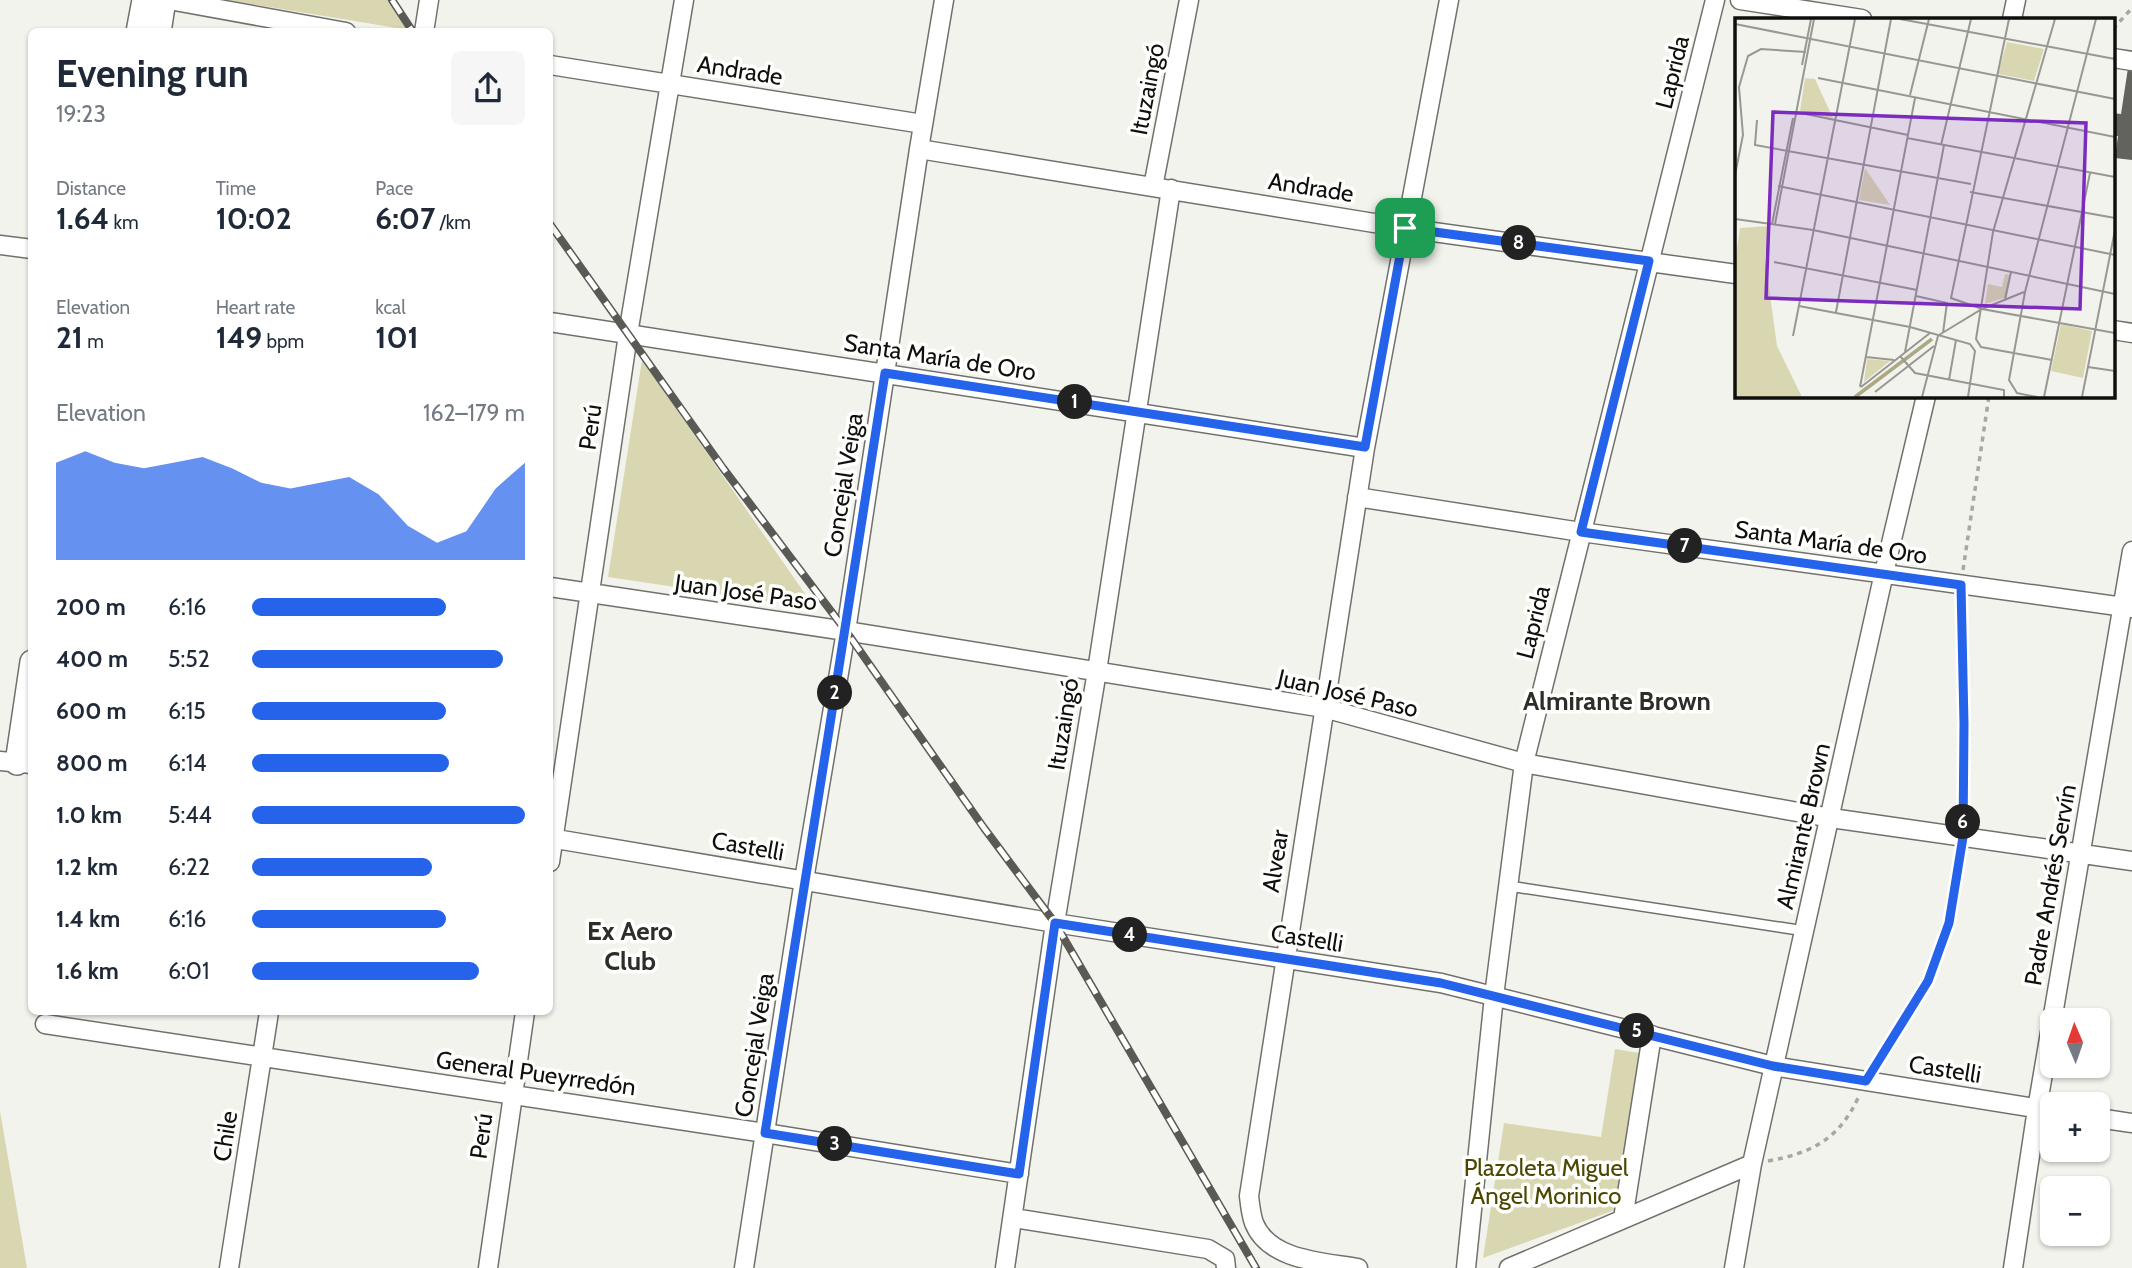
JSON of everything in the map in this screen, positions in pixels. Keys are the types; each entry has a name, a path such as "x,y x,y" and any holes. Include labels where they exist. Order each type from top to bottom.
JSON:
{"street":[{"path":"139,28 144,0"},
{"path":"160,28 166,0 324,28"},
{"path":"425,28 429,0"},
{"name":"Perú","path":"553,825 628,334 684,0"},
{"name":"Concejal Veiga","path":"744,1268 944,0"},
{"name":"Ituzaingó","path":"1153,187 1189,0"},
{"name":"Alvear","path":"1358,1268 1292,1256 1268,1243 1255,1225 1249,1196 1365,447 1448,0"},
{"name":"Laprida","path":"1466,1268 1494,996 1524,763 1715,0"},
{"path":"1740,0 1856,18"},
{"path":"2012,18 2017,0"},
{"path":"2114,58 2132,61"},
{"name":"Andrade","path":"553,65 923,124"},
{"name":"Andrade","path":"919,149 1405,228 1735,274"},
{"name":"Ituzaingó","path":"1005,1268 1055,923 1097,671 1171,188"},
{"path":"0,245 28,248"},
{"name":"Santa María de Oro","path":"553,323 1365,447"},
{"path":"2114,330 2132,333"},
{"name":"Almirante Brown","path":"1734,1268 1773,1066 1926,397"},
{"name":"Santa María de Oro","path":"1357,497 1581,532 2127,608"},
{"name":"Padre Andrés Servín","path":"2047,1092 2080,854 2127,608 2132,551"},
{"name":"Juan José Paso","path":"553,588 846,631 1324,708 1524,763 1831,818 2132,861"},
{"path":"16,763 28,687"},
{"name":"Castelli","path":"553,838 1055,923 1441,983 1773,1066 2040,1109"},
{"name":"Chile","path":"229,1268 269,1015"},
{"name":"Perú","path":"488,1268 525,1015"},
{"name":"General Pueyrredón","path":"45,1024 1019,1174"},
{"path":"1623,1219 1653,1035"},
{"path":"2110,1120 2132,1124"},
{"name":"Padre Andrés Servín","path":"2013,1268 2040,1135"},
{"path":"1509,1268 1752,1164"},
{"path":"1013,1218 1208,1250 1226,1264"}],"lane":[{"path":"1509,886 1805,931"}],"path":[{"path":"2114,28 2132,8"},
{"path":"1752,1164 1787,1158 1828,1139 1841,1128 1851,1114 1866,1081 1928,981 1949,923 1963,837 1961,585 1989,397"}],"green space":[{"path":"226,0 389,0 408,28"},
{"path":"642,360 815,608 608,577"},
{"name":"Plazoleta Miguel Ángel Morinico","path":"1615,1049 1657,1056 1634,1203 1483,1258 1504,1123 1601,1137"},
{"path":"0,1111 27,1268 0,1268"}],"building":[{"path":"2128,68 2132,69 2132,160 2115,158 2118,136 2114,136 2114,113 2121,114"}],"railway":[{"path":"392,0 410,28"},
{"path":"553,228 723,468 846,631 984,828 1055,923 1256,1268"}],"district":[{"name":"Almirante Brown","path":"1617,701"},
{"name":"Ex Aero Club","path":"630,946"}],"route":[{"path":"1405,228 1649,261 1581,532 1961,585 1963,837 1949,923 1928,981 1866,1081 1773,1066 1441,983 1055,923 1019,1174 765,1133 885,373 1365,447 1405,228"}]}
